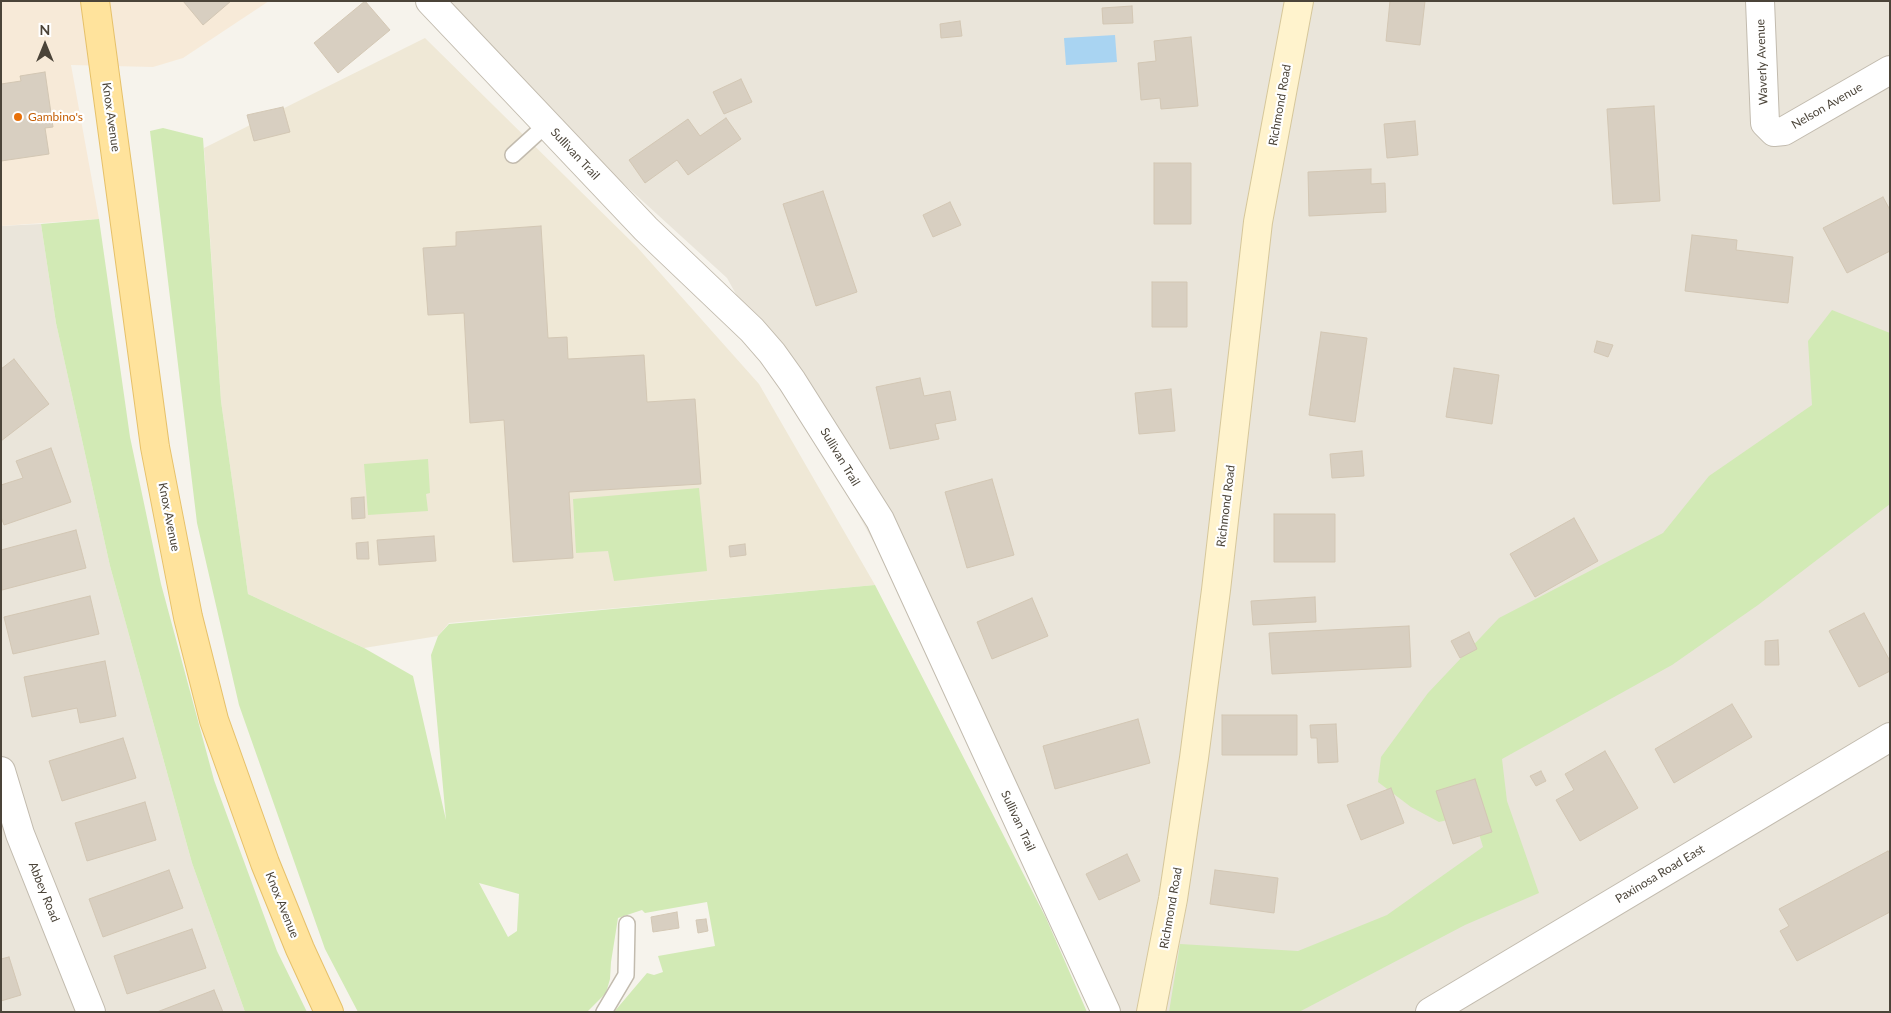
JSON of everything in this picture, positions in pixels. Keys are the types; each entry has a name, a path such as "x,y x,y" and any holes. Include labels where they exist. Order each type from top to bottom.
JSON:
{"main road":[{"name":"Knox Avenue","path":"95,1 155,447 188,617 214,720 265,863 300,949 329,1012"}],"street":[{"name":"Sullivan Trail","path":"430,1 646,229 752,330 782,367 817,418 880,520 1106,1012"},
{"name":"Richmond Road","path":"1152,1012 1173,899 1194,758 1216,590 1258,222 1299,1"},
{"name":"Waverly Avenue","path":"1760,1 1765,123"},
{"name":"Nelson Avenue","path":"1765,123 1774,132 1784,131 1890,70"},
{"name":"Paxinosa Road East","path":"1430,1012 1890,737"},
{"name":"Abbey Road","path":"1,771 20,834 91,1012"}],"lane":[{"path":"513,155 547,124"},
{"path":"604,1012 626,974 627,924"}],"shaded area":[{"path":"1,1 269,1 183,58 153,67 71,65 99,219 1,226"},
{"path":"429,1 1890,1 1890,1012 1108,1012 1053,865 727,278 453,28"},
{"path":"425,38 637,247 759,384 875,585 449,623 438,636 364,648 248,594 221,401 204,148"},
{"path":"41,224 56,323 110,566 192,863 245,1012 1,1012 1,226"}],"green space":[{"path":"163,128 203,138 221,401 248,594 364,648 413,676 446,820 431,655 438,636 449,624 875,585 1046,918 1087,1012 614,1012 647,973 654,975 663,972 658,956 715,946 707,902 645,913 642,910 618,918 610,979 606,993 587,1012 358,1012 325,949 239,705 197,523 150,131","holes":["479,883 519,894 517,931 508,937"]},
{"path":"99,219 130,437 161,584 214,780 277,951 307,1012 245,1012 192,863 110,566 56,323 41,224"},
{"path":"1832,310 1890,333 1890,504 1758,605 1672,665 1502,759 1507,801 1539,893 1465,925 1299,1012 1169,1012 1180,944 1298,951 1387,915 1483,847 1473,814 1439,822 1411,807 1378,782 1381,757 1428,693 1499,618 1663,533 1709,476 1812,405 1808,341"},
{"path":"428,459 430,493 426,494 428,511 368,515 364,464"},
{"path":"699,488 707,571 614,581 608,551 576,553 573,499"}],"water":[{"path":"1115,35 1117,62 1066,65 1064,38"}],"building":[{"path":"183,1 231,1 203,25"},
{"path":"365,1 390,30 338,73 314,43"},
{"path":"1390,1 1425,1 1420,45 1386,41"},
{"path":"1132,6 1133,23 1103,24 1102,8"},
{"path":"960,21 962,36 941,38 940,24"},
{"path":"1191,37 1198,106 1161,109 1160,98 1141,100 1138,63 1156,61 1154,41"},
{"path":"45,72 53,127 45,128 49,154 1,161 1,84 21,81 20,76"},
{"path":"741,79 752,102 724,114 713,92"},
{"path":"1654,106 1660,201 1613,204 1607,109"},
{"path":"283,107 290,132 254,141 247,115"},
{"path":"726,118 741,139 688,175 677,160 645,183 629,160 688,119 700,136"},
{"path":"1415,121 1418,155 1387,158 1384,124"},
{"path":"1154,163 1191,163 1191,224 1154,224"},
{"path":"1371,169 1371,184 1385,183 1386,212 1309,216 1308,172"},
{"path":"823,191 857,292 816,306 783,204"},
{"path":"1883,197 1890,210 1890,251 1847,273 1823,228"},
{"path":"950,202 961,225 933,237 923,215"},
{"path":"541,226 548,338 567,337 568,359 644,355 647,402 695,399 701,484 569,492 573,558 513,562 504,420 470,423 464,313 428,315 423,248 456,246 456,232"},
{"path":"1692,235 1737,240 1736,250 1793,257 1788,303 1685,291"},
{"path":"1152,282 1187,282 1187,327 1152,327"},
{"path":"1321,332 1367,338 1355,422 1309,415"},
{"path":"1597,341 1613,345 1608,357 1594,352"},
{"path":"14,359 49,404 1,441 1,369"},
{"path":"1454,368 1499,375 1492,424 1446,417"},
{"path":"920,378 924,396 950,391 956,420 935,424 939,439 890,449 876,387"},
{"path":"1171,389 1175,431 1139,434 1135,393"},
{"path":"51,448 71,502 4,525 1,517 1,485 23,478 16,461"},
{"path":"1362,451 1364,476 1332,478 1330,454"},
{"path":"992,479 1014,555 967,568 945,492"},
{"path":"364,497 365,518 352,519 351,498"},
{"path":"1274,514 1335,514 1335,562 1274,562"},
{"path":"1574,518 1598,561 1535,597 1510,554"},
{"path":"76,530 86,568 2,590 1,550"},
{"path":"434,536 436,561 379,565 377,540"},
{"path":"368,542 369,559 357,559 356,543"},
{"path":"745,544 746,555 730,557 729,546"},
{"path":"90,596 99,634 13,654 4,617"},
{"path":"1315,597 1316,622 1253,625 1251,601"},
{"path":"1032,598 1048,636 992,659 977,622"},
{"path":"1864,613 1890,661 1890,671 1859,687 1829,631"},
{"path":"1409,626 1411,667 1272,674 1269,633"},
{"path":"1469,632 1477,649 1460,658 1451,641"},
{"path":"1778,640 1779,665 1765,665 1765,641"},
{"path":"105,661 116,716 80,723 77,708 32,717 24,677"},
{"path":"1732,704 1752,737 1674,783 1655,749"},
{"path":"1222,715 1297,715 1297,755 1222,755"},
{"path":"1138,719 1150,763 1055,789 1043,746"},
{"path":"1336,724 1338,762 1318,763 1317,738 1311,738 1310,725"},
{"path":"123,738 136,778 62,801 49,761"},
{"path":"1605,751 1638,808 1580,841 1556,800 1574,790 1565,774"},
{"path":"1541,771 1546,781 1536,786 1530,776"},
{"path":"1475,779 1492,832 1453,844 1436,791"},
{"path":"1391,788 1404,823 1361,840 1347,805"},
{"path":"145,802 156,840 87,861 75,823"},
{"path":"1888,851 1890,854 1890,912 1797,961 1780,931 1789,926 1779,909"},
{"path":"1127,854 1140,881 1099,900 1086,874"},
{"path":"169,870 183,908 103,937 89,899"},
{"path":"1215,870 1278,878 1274,913 1210,904"},
{"path":"677,912 679,928 653,932 651,917"},
{"path":"706,919 708,931 698,933 696,920"},
{"path":"192,929 206,968 127,994 114,956"},
{"path":"9,957 21,995 1,1001 1,959"},
{"path":"214,990 223,1012 157,1012"}],"place":[{"name":"Gambino's","path":"18,117"}]}
